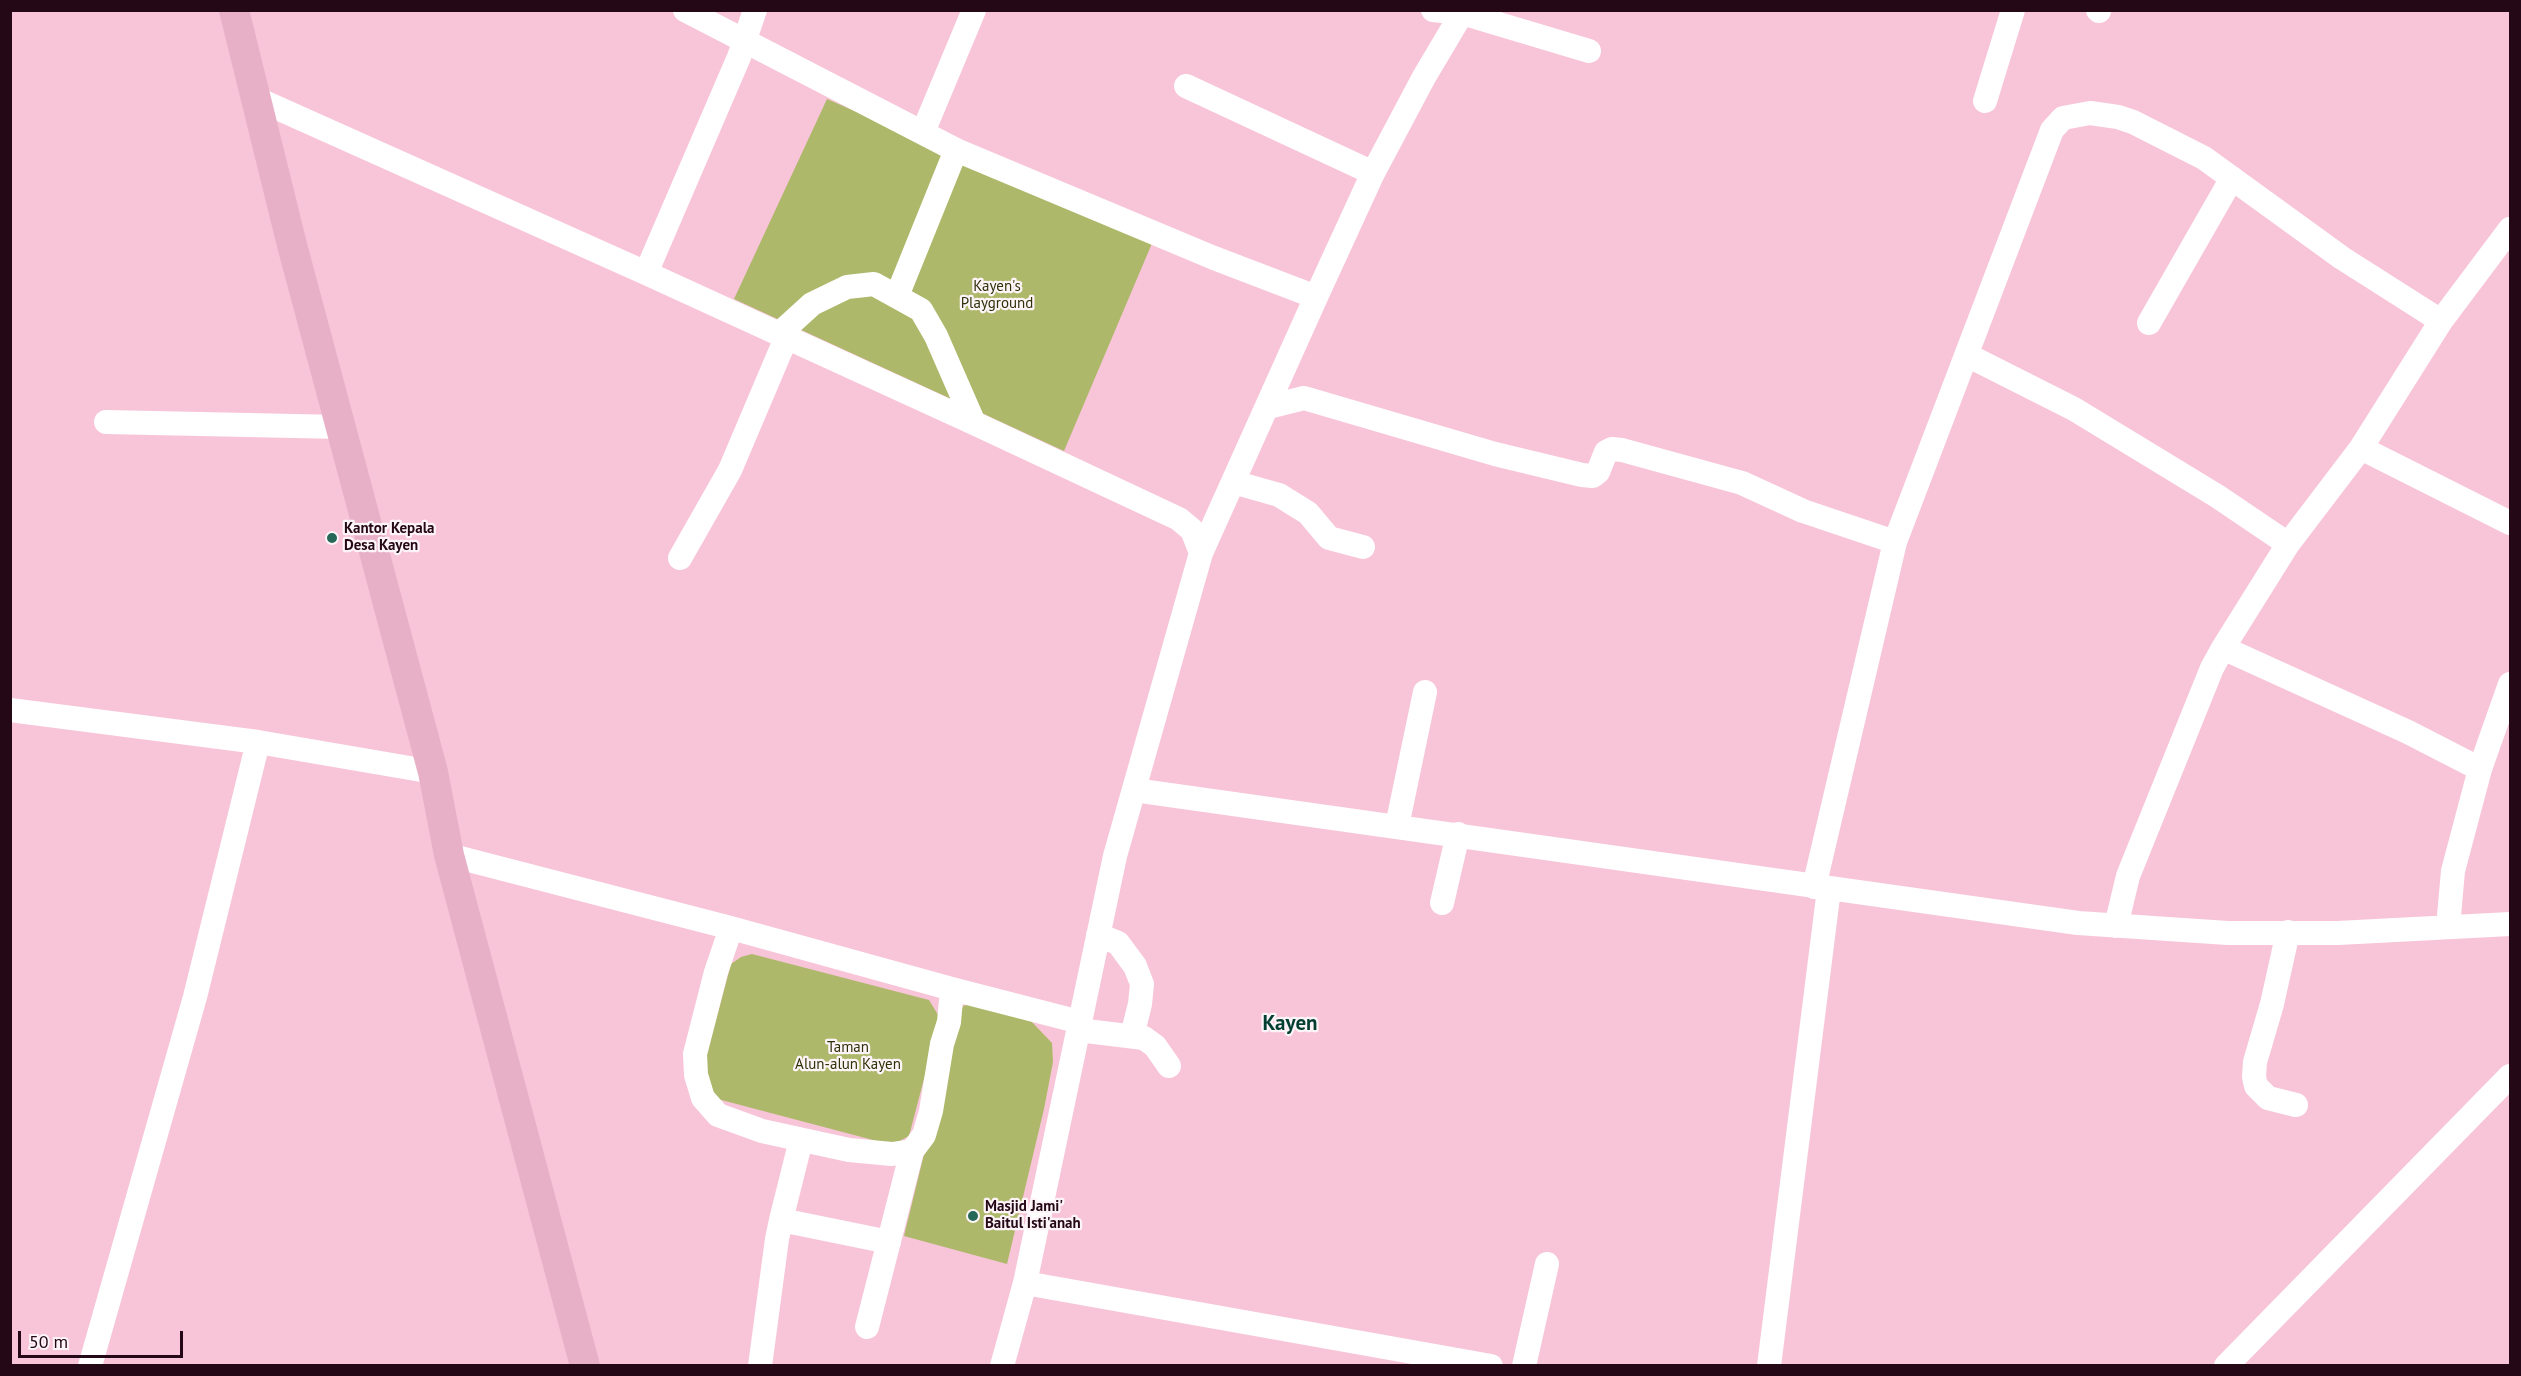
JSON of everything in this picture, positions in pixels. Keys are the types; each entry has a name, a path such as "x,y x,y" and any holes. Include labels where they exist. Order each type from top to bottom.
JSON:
{"main road":[{"path":"234,10 255,98 433,772 449,855 585,1365"}],"street":[{"path":"685,10 956,150 1214,258 1316,297"},
{"path":"646,273 744,42 755,10"},
{"path":"923,132 974,10"},
{"path":"1433,10 1462,13 1589,51"},
{"path":"1985,101 2013,10"},
{"path":"1002,1365 1025,1283 1115,856 1201,552 1373,173 1424,77 1462,13"},
{"path":"1186,86 1373,173"},
{"path":"255,98 646,273 1179,519 1192,530 1201,552"},
{"path":"1769,1365 1821,888 1895,542 2052,129 2063,118 2090,113 2133,122 2204,158 2342,258 2441,321"},
{"path":"897,296 956,150"},
{"path":"2149,323 2232,178"},
{"path":"2116,926 2128,876 2212,668 2223,648 2288,544 2361,448 2441,321 2511,230"},
{"path":"680,558 730,470 783,336 812,304 847,287 874,284 921,310 936,336 974,423"},
{"path":"1967,356 2074,410 2217,496 2288,544"},
{"path":"1268,407 1304,398 1495,454 1582,475 1593,476 1598,472 1606,452 1612,449 1622,450 1742,483 1803,511 1895,542"},
{"path":"106,422 342,427"},
{"path":"2361,448 2511,523"},
{"path":"1233,482 1279,495 1308,513 1329,538 1363,548"},
{"path":"2223,648 2408,732 2480,769"},
{"path":"2448,927 2453,871 2480,769 2511,684"},
{"path":"1397,826 1425,692"},
{"path":"10,710 258,742 433,772"},
{"path":"90,1365 195,998 258,742"},
{"path":"1134,790 1458,834 1821,888 2116,926 2228,933 2338,933 2511,924"},
{"path":"1442,903 1458,834"},
{"path":"449,855 731,928 1079,1026 1144,1038 1155,1046 1169,1066"},
{"path":"731,928 716,972 695,1054 696,1075 703,1098 718,1115 741,1125 849,1150 892,1154 912,1151"},
{"path":"2288,932 2272,1004 2255,1062 2254,1077 2256,1086 2268,1098 2296,1105"},
{"path":"1098,935 1118,943 1135,966 1142,984 1140,1004 1132,1036"},
{"path":"867,1327 912,1151 924,1135 931,1111 942,1044 949,1022 952,989"},
{"path":"2226,1365 2511,1076"},
{"path":"760,1365 777,1239 801,1140"},
{"path":"781,1220 888,1242"},
{"path":"1524,1365 1548,1264"},
{"path":"1025,1283 1491,1365"}],"green space":[{"name":"Kayen's Playground","path":"827,99 1153,241 1064,451 734,299"},
{"name":"Taman Alun-alun Kayen","path":"752,954 929,1000 940,1018 909,1136 892,1145 710,1097 701,1076 731,964 741,957"},
{"path":"973,1003 1030,1020 1052,1043 1053,1062 1044,1109 1007,1264 904,1236 955,1027 963,1006"}],"place":[{"name":"Kantor Kepala Desa Kayen","path":"332,538"},
{"name":"Masjid Jami' Baitul Isti'anah","path":"973,1216"}],"district":[{"name":"Kayen","path":"1290,1024"}]}
